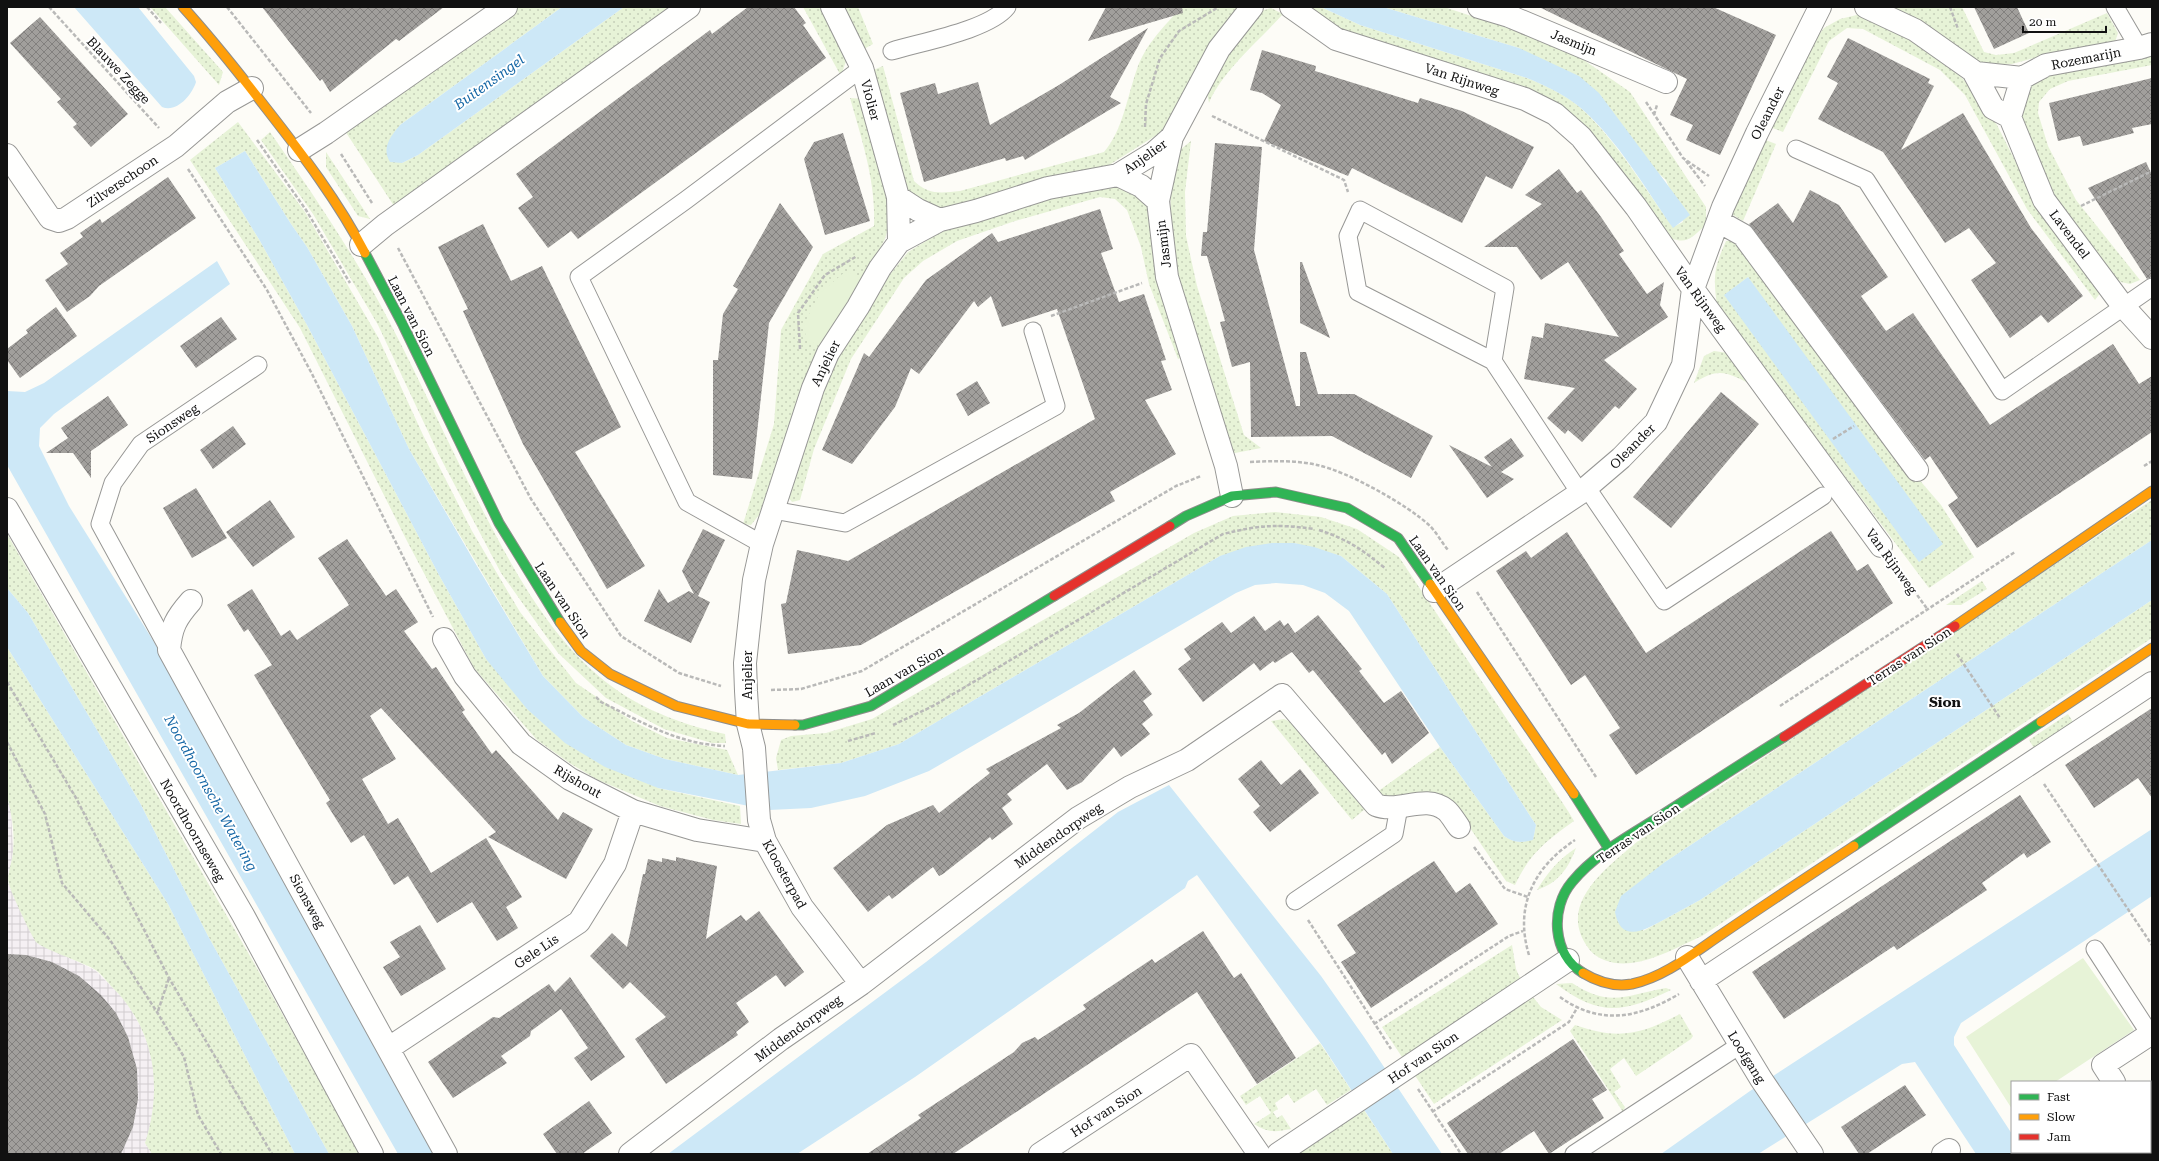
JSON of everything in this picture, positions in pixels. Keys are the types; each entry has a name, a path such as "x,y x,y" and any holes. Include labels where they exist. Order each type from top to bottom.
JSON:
{"street":[{"name":"Laan van Sion","path":"183,7 252,88 299,150 361,245 403,325 499,523 550,609 581,651 610,674 676,706 748,724 803,725 871,706 1186,516 1232,496 1276,492 1347,508 1398,538 1610,849"},
{"path":"299,150 326,133 506,7"},
{"path":"361,245 385,225 688,7"},
{"name":"Violier","path":"832,7 862,68 898,197 899,242"},
{"name":"Jasmijn","path":"1232,496 1226,466 1167,274 1158,201 1172,137 1190,106 1219,49 1252,7"},
{"name":"Van Rijnweg","path":"1291,7 1336,40 1525,99 1555,114 1581,137 1636,207 1693,289 1881,546"},
{"name":"Jasmijn","path":"1480,7 1509,16 1666,82"},
{"name":"Oleander","path":"1434,591 1583,491 1621,458 1656,422 1683,365 1693,289 1724,207 1757,133 1820,7"},
{"path":"1866,7 1915,30 1976,73 2022,78 2010,117 1993,108 1973,71"},
{"name":"Rozemarijn","path":"2022,78 2046,65 2146,46"},
{"name":"Zilverschoon","path":"7,156 50,218 59,221 68,218 176,146 227,102 252,88"},
{"name":"Lavendel","path":"2010,117 2044,200 2123,306 2152,338"},
{"name":"Anjelier","path":"748,724 745,662 754,580 762,544 813,388 828,353 880,268 899,242 940,220 976,211 1048,188 1118,175 1154,153 1172,137"},
{"name":"Anjelier","path":"1118,175 1141,186 1158,201"},
{"path":"898,197 918,210 940,220"},
{"path":"1724,207 1743,235 1917,470"},
{"name":"Terras van Sion","path":"2152,491 1944,634 1610,849 1576,878 1563,896 1556,921 1558,944 1568,960 1582,975 1608,984 1629,984 1647,979 1687,957 2152,648"},
{"name":"Noordhoornseweg","path":"7,509 243,915 372,1154"},
{"path":"169,650 170,632 177,617 191,601"},
{"name":"Rijshout","path":"444,639 465,676 521,744 570,779 633,811 697,830 762,830"},
{"name":"Sionsweg","path":"169,650 446,1154"},
{"path":"1701,981 2152,683"},
{"name":"Middendorpweg","path":"630,1154 781,1039 860,984 1078,818 1130,787 1188,760 1282,695 1376,805 1386,809 1419,802 1433,804 1446,810 1459,827"},
{"name":"Kloosterpad","path":"748,724 754,755 762,830 802,907 860,984"},
{"name":"Gele Lis","path":"389,1048 579,922 615,864 633,811"},
{"name":"Loofgang","path":"1687,957 1761,1079 1807,1146"},
{"name":"Hof van Sion","path":"1278,1154 1568,960"},
{"path":"2113,1081 2103,1065 2151,1033"},
{"name":"Hof van Sion","path":"1040,1154 1192,1055 1259,1154"}],"lane":[{"path":"892,50 976,27 1001,15 1007,7"},
{"path":"2116,7 2146,46"},
{"path":"762,544 687,502 579,277 686,200 862,68"},
{"path":"1796,149 1866,180 2002,391 2152,287"},
{"path":"1493,361 1505,288 1360,210 1348,236 1358,292 1493,361 1583,491 1664,601 1823,496"},
{"path":"773,510 845,523 1056,406 1033,331"},
{"name":"Sionsweg","path":"169,650 100,524 113,483 141,444 258,365"},
{"path":"1295,900 1394,834 1399,807"},
{"path":"2095,949 2151,1033"},
{"path":"1574,1154 1740,1045"}],"path":[{"name":"Blauwe Zegge","path":"49,7 176,146 191,174 267,290 311,372 444,639"},
{"path":"1154,153 1144,136 1146,104 1160,58 1179,31 1220,7"},
{"path":"1643,97 1653,116 1683,158 1724,207"},
{"path":"1190,106 1344,180 1351,201 1360,210"},
{"path":"1683,158 1724,207"},
{"path":"2057,218 2152,171"},
{"path":"800,351 798,313 825,275 851,258 899,242"},
{"path":"1033,331 1036,321 1167,274"},
{"path":"1828,443 1860,421"},
{"name":"Van Rijnweg","path":"1881,546 1944,634 2000,719"},
{"path":"7,682 76,798 169,978 272,1154"},
{"path":"7,742 45,814 62,883 110,940 157,1012 184,1057 198,1115 221,1154"},
{"path":"2030,764 2096,859 2152,945"},
{"path":"1459,827 1505,890 1528,897"},
{"path":"1295,900 1374,1024 1401,1072 1432,1112 1461,1154"},
{"path":"1374,1024 1509,936 1523,931"},
{"path":"157,1012 169,978"},
{"path":"1432,1112 1569,1022 1577,1008"}],"shaded area":[{"path":"7,797 11,810 13,851 8,883 36,942 95,970 125,1000 141,1027 150,1051 155,1075 155,1096 150,1127 145,1143 152,1154 7,1154"}],"green space":[{"path":"150,7 165,7 223,72 219,85"},
{"path":"519,7 562,7 400,125 402,163 418,155 624,7 674,7 541,99 396,209 345,131"},
{"path":"803,7 819,7 827,19 846,61 841,76"},
{"path":"844,7 858,7 873,44 864,49"},
{"path":"1182,7 1237,7 1235,15 1163,131 1106,167 938,210 908,194 871,71 883,66 914,181 919,186 930,191 960,191 1104,152 1116,134 1137,69 1145,52 1156,36"},
{"path":"1301,7 1321,7 1360,25 1527,78 1556,91 1577,105 1596,123 1620,152 1673,227 1683,222 1666,180 1519,48 1383,7 1444,7 1565,47 1630,92 1706,207 1706,225 1687,240 1672,239 1664,236 1586,133 1339,34"},
{"path":"1893,7 1962,7 1984,52 1996,55 2014,53 2107,13 2118,33 2115,42 2041,56 2012,64 1985,65"},
{"path":"1271,8 1283,14 1232,68 1215,91 1209,103 1206,87 1232,45 1258,12"},
{"path":"1861,14 1889,27 1946,63 1964,80 1997,125 2036,202 2101,292 2095,300 2027,209 1965,95 1940,70 1863,29 1847,28 1829,41 1783,132 1770,127 1811,45 1824,28 1840,19"},
{"path":"2152,56 2152,65 2068,81 2050,89 2039,102 2038,113 2048,146 2076,200 2140,280 2130,284 2121,282 2110,274 2068,218 2039,173 2019,120 2031,84 2043,76 2072,68"},
{"path":"850,98 865,99 886,185 890,221 885,239 864,279 823,348 795,411 759,515 751,525 743,524 774,424 781,330 823,254 874,226 873,193 867,161"},
{"path":"238,122 305,212 378,337 423,435 472,531 520,612 576,683 632,721 667,738 727,750 738,775 665,759 626,745 583,717 543,676 409,449 352,326 307,247 245,151 215,168 260,241 307,325 439,575 486,659 658,788 740,806 741,824 713,820 660,806 598,780 571,764 537,740 474,668 407,541 300,328 190,160"},
{"path":"270,132 302,178 376,296 494,532 522,582 554,629 592,670 626,696 667,717 725,734 726,743 712,743 664,729 606,698 558,653 501,573 440,457 378,325 313,214 261,140"},
{"path":"1763,139 1776,144 1743,221 1730,213"},
{"path":"1191,141 1185,192 1186,236 1197,286 1244,435 1261,448 1230,454 1209,371 1182,293 1172,238 1170,187 1176,153"},
{"path":"326,152 370,219 358,216 326,167"},
{"path":"1116,182 1150,205 1185,356 1178,359 1149,284 1141,247 1127,210 1115,199 1100,197 1015,221 957,241 923,261 904,278 851,359 814,449 800,500 792,502 787,496 791,473 837,355 880,287 908,252 941,232 1087,188"},
{"path":"1726,241 1734,241 1744,249 1910,469 1941,505 1974,557 1929,588 1717,306 1715,279 1722,250","holes":["1748,277 1930,552 1919,561 1725,295"]},
{"path":"846,271 864,279 823,348 806,339 804,324 820,293"},
{"path":"1714,351 1728,353 1754,386 1724,373 1711,374 1694,383 1704,356"},
{"path":"2152,500 2152,540 1665,862 1643,931 1700,900 2152,600 2152,638 1702,936 1658,956 1631,963 1613,963 1597,957 1589,949 1580,933 1578,917 1581,902 1589,888 1600,875 1638,841"},
{"path":"1275,512 1321,517 1357,529 1399,557 1568,811 1574,821 1540,848 1527,864 1515,885 1506,881 1466,822 1387,799 1377,792 1440,747 1504,836 1518,842 1533,839 1536,825 1387,594 1341,556 1294,543 1220,556 899,744 841,763 778,770 776,758 781,740 791,736 826,733 872,719 1194,533 1233,516"},
{"path":"7,534 254,963 360,1154 329,1154 208,936 140,803 28,613 7,588"},
{"path":"1982,581 1987,589 1961,605 1946,605"},
{"path":"7,647 168,904 295,1154 152,1154 145,1143 151,1122 154,1101 154,1080 152,1060 138,1022 127,1004 97,971 36,942 21,914 9,884 8,876 13,855 14,838 12,817 7,797"},
{"path":"2068,714 2073,722 2034,748 2029,740"},
{"path":"1284,719 1300,726 1365,809 1352,820 1271,721"},
{"path":"1576,848 1566,869 1551,883 1537,890 1554,867"},
{"path":"1512,945 1516,969 1521,980 1402,1057 1382,1027"},
{"path":"2083,958 2134,1030 2057,1081 2011,1081 2011,1107 1966,1037"},
{"path":"1572,983 1585,991 1597,995 1618,998 1666,988 1671,990 1639,1003 1625,1007 1612,1008 1586,1002 1572,995 1556,984"},
{"path":"1533,997 1541,1007 1562,1020 1434,1104 1414,1074"},
{"path":"1680,1014 1693,1036 1691,1039 1636,1076 1624,1058 1610,1069 1621,1087 1614,1092 1625,1107 1623,1112 1570,1031 1575,1025 1604,1033 1629,1033 1653,1027"},
{"path":"1320,1043 1351,1090 1327,1105 1316,1089 1294,1103 1288,1094 1275,1103 1278,1109 1273,1112 1277,1118 1282,1115 1291,1129 1272,1131 1263,1129 1254,1124 1271,1113 1260,1096 1246,1105 1240,1096"},
{"path":"1364,1110 1393,1154 1299,1154 1300,1153"}],"water":[{"path":"74,7 138,7 194,76 196,82 191,92 183,102 178,105 168,108 162,107"},
{"name":"Buitensingel","path":"562,7 624,7 418,155 402,163 390,162 386,152 388,142 400,125"},
{"path":"1321,7 1383,7 1519,48 1579,76 1599,93 1690,215 1673,228 1631,166 1608,136 1582,109 1563,95 1527,78 1360,25"},
{"path":"245,151 307,247 352,326 409,449 543,676 583,717 626,745 665,759 738,775 841,763 899,744 1220,556 1246,547 1272,543 1294,543 1314,547 1341,556 1387,594 1536,825 1533,840 1518,842 1504,836 1440,747 1349,611 1325,593 1303,585 1276,583 1255,585 1236,593 929,771 865,796 811,808 769,810 658,788 605,767 565,743 527,709 486,659 439,575 307,325 260,241 215,168"},
{"name":"Noordhoornsche Watering","path":"217,261 230,284 54,414 40,428 39,446 69,506 154,642 254,815 443,1154 398,1154 7,465 7,391 25,392 44,383"},
{"path":"1748,277 1943,544 1919,562 1724,295"},
{"path":"2152,540 2152,600 1700,900 1652,926 1636,932 1623,929 1618,922 1615,912 1621,896 1665,862"},
{"path":"7,588 28,613 140,803 208,936 329,1154 295,1154 168,904 7,647"},
{"path":"1169,785 1321,976 1364,1037 1442,1154 1393,1154 1322,1045 1197,875 1188,881 1185,888 915,1077 797,1154 668,1154 926,962 1118,812"},
{"path":"2152,829 2152,896 1961,1023 1954,1037 1954,1045 2011,1132 2011,1153 2025,1154 1976,1154 1915,1062 1902,1064 1758,1154 1661,1154 1750,1091"}],"building":[{"path":"262,7 444,7 399,41 396,39 330,92 322,79 320,81"},
{"path":"748,7 794,7 806,23 803,25 826,58 578,239 571,231 548,248 518,208 533,197 516,174 710,30 712,34"},
{"path":"1106,7 1182,7 1183,13 1088,41"},
{"path":"1539,7 1713,7 1776,35 1720,155 1686,140 1693,125 1670,115 1687,79"},
{"path":"1974,7 2017,7 2029,33 1994,49"},
{"path":"40,17 128,114 91,147 73,127 77,124 57,102 61,99 10,43"},
{"path":"1148,28 1110,97 1121,103 1025,160 1023,156 1006,161 1005,158 924,182 900,93 935,83 938,94 978,82 990,125 1059,85"},
{"path":"1848,38 1930,79 1928,83 1934,86 1901,150 1963,113 2031,228 2083,296 2048,323 2041,315 2010,338 1971,280 1996,263 1969,228 1945,243 1883,152 1818,119 1838,83 1827,77"},
{"path":"1262,50 1316,66 1315,71 1418,103 1420,98 1462,111 1534,147 1512,189 1486,176 1462,223 1352,168 1348,176 1264,141 1281,105 1262,93 1250,90"},
{"path":"2152,78 2152,124 2132,128 2134,133 2083,146 2080,136 2058,141 2049,103"},
{"path":"843,133 870,221 825,235 804,159 814,142"},
{"path":"1215,143 1262,147 1254,250 1296,406 1300,406 1300,352 1306,352 1318,394 1354,394 1433,436 1411,478 1332,436 1251,437 1250,362 1232,367 1220,322 1225,321 1207,256 1201,256 1203,232 1207,232"},
{"path":"2146,162 2152,175 2152,277 2147,279 2088,188"},
{"path":"1559,169 1577,193 1581,190 1601,217 1624,251 1619,254 1647,294 1664,282 1660,305 1668,317 1604,360 1637,389 1619,409 1615,406 1582,442 1568,430 1565,434 1547,418 1575,388 1524,379 1532,336 1543,338 1545,323 1619,337 1568,262 1541,280 1517,247 1484,247 1542,204 1525,195"},
{"path":"168,177 196,218 99,286 90,296 67,312 45,280 68,264 60,253 83,237 80,233 100,219 102,223"},
{"path":"1810,190 1839,205 1888,277 1861,296 1886,331 1913,313 1990,425 2113,344 2139,384 2152,376 2152,432 1977,548 1948,505 1958,498 1930,456 1925,460 1749,224 1778,203 1793,223"},
{"path":"780,203 813,247 769,323 752,479 713,475 713,360 718,360 723,314 738,289 733,286"},
{"path":"1100,209 1113,249 1101,253 1119,302 1144,294 1166,360 1161,361 1172,390 1145,400 1176,454 1110,492 1115,501 861,645 788,654 781,604 786,603 797,550 848,561 1095,419 1057,309 1002,327 991,296 978,307 974,301 919,374 911,368 895,407 852,464 822,450 864,353 869,357 926,280 992,233 998,242"},
{"path":"483,224 511,281 542,266 621,427 575,452 645,566 607,589 523,444 463,311 468,309 438,247"},
{"path":"1300,262 1302,262 1330,338 1300,323"},
{"path":"56,307 77,336 20,378 7,360 7,349 28,333 26,330"},
{"path":"221,317 237,339 196,368 180,346"},
{"path":"977,381 990,403 968,416 956,394"},
{"path":"1721,392 1759,424 1671,528 1633,497"},
{"path":"108,396 128,425 91,451 91,478 73,453 46,453 68,438 61,428"},
{"path":"233,426 246,444 213,469 200,450"},
{"path":"1511,438 1524,456 1501,472 1514,479 1487,498 1449,445 1492,467 1484,457"},
{"path":"196,488 227,538 192,558 163,508"},
{"path":"270,500 295,537 253,567 226,532"},
{"path":"703,529 725,540 698,596 710,602 691,643 644,621 659,589 668,603 689,591 694,594 682,571"},
{"path":"1831,531 1857,571 1868,564 1893,603 1636,775 1609,735 1620,728 1585,675 1571,685 1496,571 1526,551 1531,558 1567,532 1646,653"},
{"path":"347,539 386,596 396,589 418,622 404,631 432,669 436,667 465,710 462,712 492,754 496,750 558,820 563,812 593,829 566,879 488,837 496,832 381,708 370,716 396,759 362,779 388,824 398,818 431,873 486,838 522,897 506,907 518,928 497,941 472,902 437,923 408,876 394,885 364,835 351,843 326,803 330,800 254,675 272,665 248,629 244,632 227,605 252,589 281,636 290,630 297,640 349,605 318,558"},
{"path":"1318,615 1362,669 1359,671 1384,703 1401,691 1429,733 1392,764 1385,752 1382,755 1313,670 1309,673 1292,652 1275,663 1273,661 1260,671 1254,663 1203,702 1178,669 1191,659 1184,649 1222,622 1231,633 1254,616 1265,631 1280,620 1284,626 1288,623 1295,633"},
{"path":"1134,670 1152,694 1143,701 1153,715 1142,724 1150,734 1121,757 1114,747 1082,782 1067,790 1047,764 1007,794 1012,800 1002,808 1013,824 992,840 990,837 943,874 939,876 933,867 892,899 889,895 868,912 833,868 887,825 933,805 939,813 990,773 986,769 1061,728 1057,725 1079,713"},
{"path":"2152,708 2152,798 2138,778 2094,808 2065,765"},
{"path":"1261,760 1281,785 1300,769 1319,793 1270,832 1253,812 1260,806 1238,779"},
{"path":"2020,795 2051,842 2027,858 2024,853 1982,883 1987,890 1897,950 1894,946 1784,1019 1752,972"},
{"path":"676,857 717,866 706,939 741,915 746,921 759,911 804,972 785,987 776,975 736,1003 749,1022 736,1032 738,1035 666,1084 635,1039 666,1017 630,982 623,989 590,956 612,933 627,947 643,874 645,874 648,859 662,862 662,858 676,861"},
{"path":"1434,861 1456,893 1470,883 1498,924 1371,1008 1341,962 1356,953 1337,925"},
{"path":"420,925 446,969 401,996 383,967 400,957 390,942"},
{"path":"1203,931 1234,978 1241,973 1296,1058 1257,1084 1197,992 953,1154 867,1154 921,1118 918,1115 1014,1052 1022,1043 1035,1037 1038,1040 1086,1009 1083,1005 1152,959 1155,963"},
{"path":"7,954 26,955 52,962 79,976 101,995 116,1013 128,1037 137,1069 138,1099 133,1127 121,1154 7,1154"},
{"path":"570,977 625,1057 591,1081 574,1058 588,1048 561,1009 531,1031 530,1036 501,1056 507,1063 453,1098 428,1062 493,1017 499,1018 549,984 555,992"},
{"path":"1573,1039 1607,1090 1592,1099 1604,1118 1549,1154 1534,1131 1499,1154 1468,1154 1447,1123"},
{"path":"1905,1085 1926,1115 1867,1154 1859,1154 1841,1127"},
{"path":"589,1101 612,1133 582,1154 557,1154 543,1134"}],"traffic: fast":[{"path":"365,253 403,325 499,523 560,622"},
{"path":"1170,526 1186,516 1232,496 1276,492 1347,508 1398,538 1430,584"},
{"path":"795,725 803,725 871,706 1054,596"},
{"path":"1854,846 2041,722"},
{"path":"1583,973 1573,965 1565,954 1560,943 1558,930 1560,905 1572,882 1591,863 1613,846 1784,737"},
{"path":"1574,794 1609,849"}],"traffic: slow":[{"path":"183,7 236,69 306,160 331,196 365,253"},
{"path":"1955,626 2152,491"},
{"path":"1430,584 1574,794"},
{"path":"560,622 581,651 610,674 676,706 748,724 795,725"},
{"path":"2041,722 2152,648"},
{"path":"1583,973 1595,979 1619,985 1632,984 1656,976 1690,956 1854,846"}],"traffic: jam":[{"path":"1054,596 1170,526"},
{"path":"1784,737 1955,626"}],"district":[{"name":"Sion","path":"1945,702"}]}
